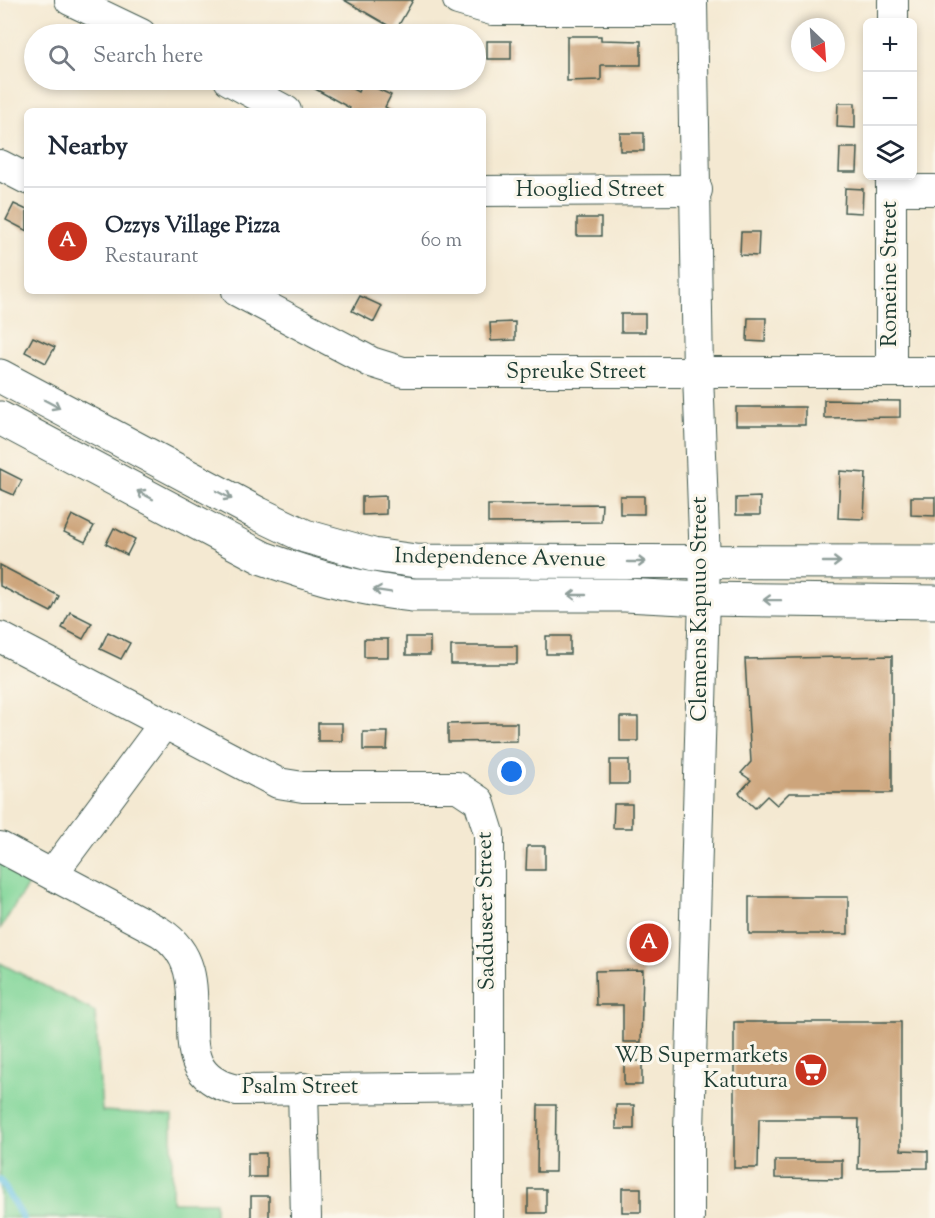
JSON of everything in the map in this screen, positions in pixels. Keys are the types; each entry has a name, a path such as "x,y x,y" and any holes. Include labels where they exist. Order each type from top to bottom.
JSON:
{"main road":[{"name":"Independence Avenue","path":"0,376 259,514 305,536 338,547 416,561 935,562"},
{"name":"Independence Avenue","path":"0,418 263,558 308,575 384,592 413,595 613,595 703,599 935,602"}],"street":[{"path":"70,0 120,24"},
{"path":"458,0 492,10 692,5"},
{"path":"893,18 894,0"},
{"name":"Clemens Kapuuo Street","path":"689,1218 689,1131 705,562 698,374 692,5"},
{"path":"247,90 280,108"},
{"path":"0,165 24,177"},
{"path":"891,183 935,190"},
{"name":"Romeine Street","path":"891,183 891,372"},
{"name":"Hooglied Street","path":"486,191 696,190"},
{"name":"Spreuke Street","path":"243,294 370,362 391,370 698,374 935,372"},
{"name":"Sadduseer Street","path":"0,637 163,725 278,783 290,786 436,785 458,787 479,801 489,832 489,1218"},
{"path":"53,873 163,725"},
{"name":"Psalm Street","path":"0,847 53,873 160,932 180,948 190,970 196,1065 211,1082 237,1090 488,1087"},
{"path":"303,1088 306,1218"}],"green space":[{"path":"0,847 39,867 0,929"},
{"path":"0,963 95,1012 102,1111 172,1115 172,1202 215,1202 215,1218 0,1218"}],"building":[{"path":"344,0 413,0 399,24 386,24"},
{"path":"567,36 601,36 601,40 641,41 641,65 601,65 601,80 567,81"},
{"path":"487,41 511,41 511,59 487,59"},
{"path":"317,90 354,90 358,92 359,90 380,90 391,95 385,107 387,108 350,108"},
{"path":"838,103 855,103 855,128 837,127"},
{"path":"620,133 644,133 644,151 620,151"},
{"path":"840,148 858,148 857,172 839,172"},
{"path":"845,188 863,189 862,213 844,212"},
{"path":"14,204 24,209 24,229 6,220"},
{"path":"577,218 601,218 601,236 577,236"},
{"path":"741,232 759,232 758,256 740,255"},
{"path":"360,296 382,306 374,322 352,311"},
{"path":"621,314 645,314 645,332 621,332"},
{"path":"748,318 766,318 765,342 747,341"},
{"path":"515,322 515,340 491,341 490,323"},
{"path":"33,337 55,347 46,363 25,352"},
{"path":"824,400 900,401 900,417 824,418"},
{"path":"736,407 805,407 805,425 736,425"},
{"path":"0,469 22,480 14,495 0,489"},
{"path":"840,471 866,473 864,519 838,518"},
{"path":"386,496 386,514 362,515 362,497"},
{"path":"620,496 644,496 644,514 620,514"},
{"path":"760,497 760,515 736,515 736,498"},
{"path":"911,497 935,497 935,516 911,515"},
{"path":"602,504 601,522 488,523 488,505"},
{"path":"72,515 94,526 85,542 64,532"},
{"path":"114,528 135,539 127,555 106,544"},
{"path":"0,565 59,596 51,612 0,586"},
{"path":"70,612 92,623 83,639 62,628"},
{"path":"108,632 130,643 121,659 100,649"},
{"path":"546,636 570,636 570,654 546,654"},
{"path":"406,637 430,637 430,655 406,655"},
{"path":"364,639 388,639 388,657 364,657"},
{"path":"451,646 517,646 517,664 451,664"},
{"path":"892,656 892,793 789,793 777,805 767,796 755,808 739,793 751,780 741,773 751,762 745,659"},
{"path":"620,717 638,717 638,741 620,741"},
{"path":"318,723 342,723 342,741 318,741"},
{"path":"517,723 517,741 448,742 448,724"},
{"path":"363,732 388,732 387,750 363,750"},
{"path":"610,760 629,760 629,784 610,784"},
{"path":"614,804 632,804 632,828 613,828"},
{"path":"527,846 545,846 545,870 526,870"},
{"path":"749,897 848,897 848,934 749,934"},
{"path":"640,932 658,932 658,956 640,956"},
{"path":"643,970 641,1042 623,1042 623,1005 596,1005 595,971"},
{"path":"734,1022 901,1022 901,1150 928,1151 928,1168 858,1169 859,1119 759,1119 758,1168 734,1168"},
{"path":"624,1061 642,1061 642,1085 624,1085"},
{"path":"538,1105 556,1105 555,1172 537,1172"},
{"path":"616,1105 634,1105 634,1129 616,1129"},
{"path":"248,1153 266,1153 266,1177 248,1177"},
{"path":"775,1160 842,1160 842,1179 775,1178"},
{"path":"622,1188 641,1188 641,1212 622,1212"},
{"path":"528,1189 546,1189 546,1213 528,1213"},
{"path":"251,1196 269,1196 269,1218 251,1218"}],"waterway":[{"path":"0,1180 23,1218"}],"place":[{"name":"Ozzys Village Pizza","path":"649,943"},
{"name":"WB Supermarkets Katutura","path":"811,1070"}]}
